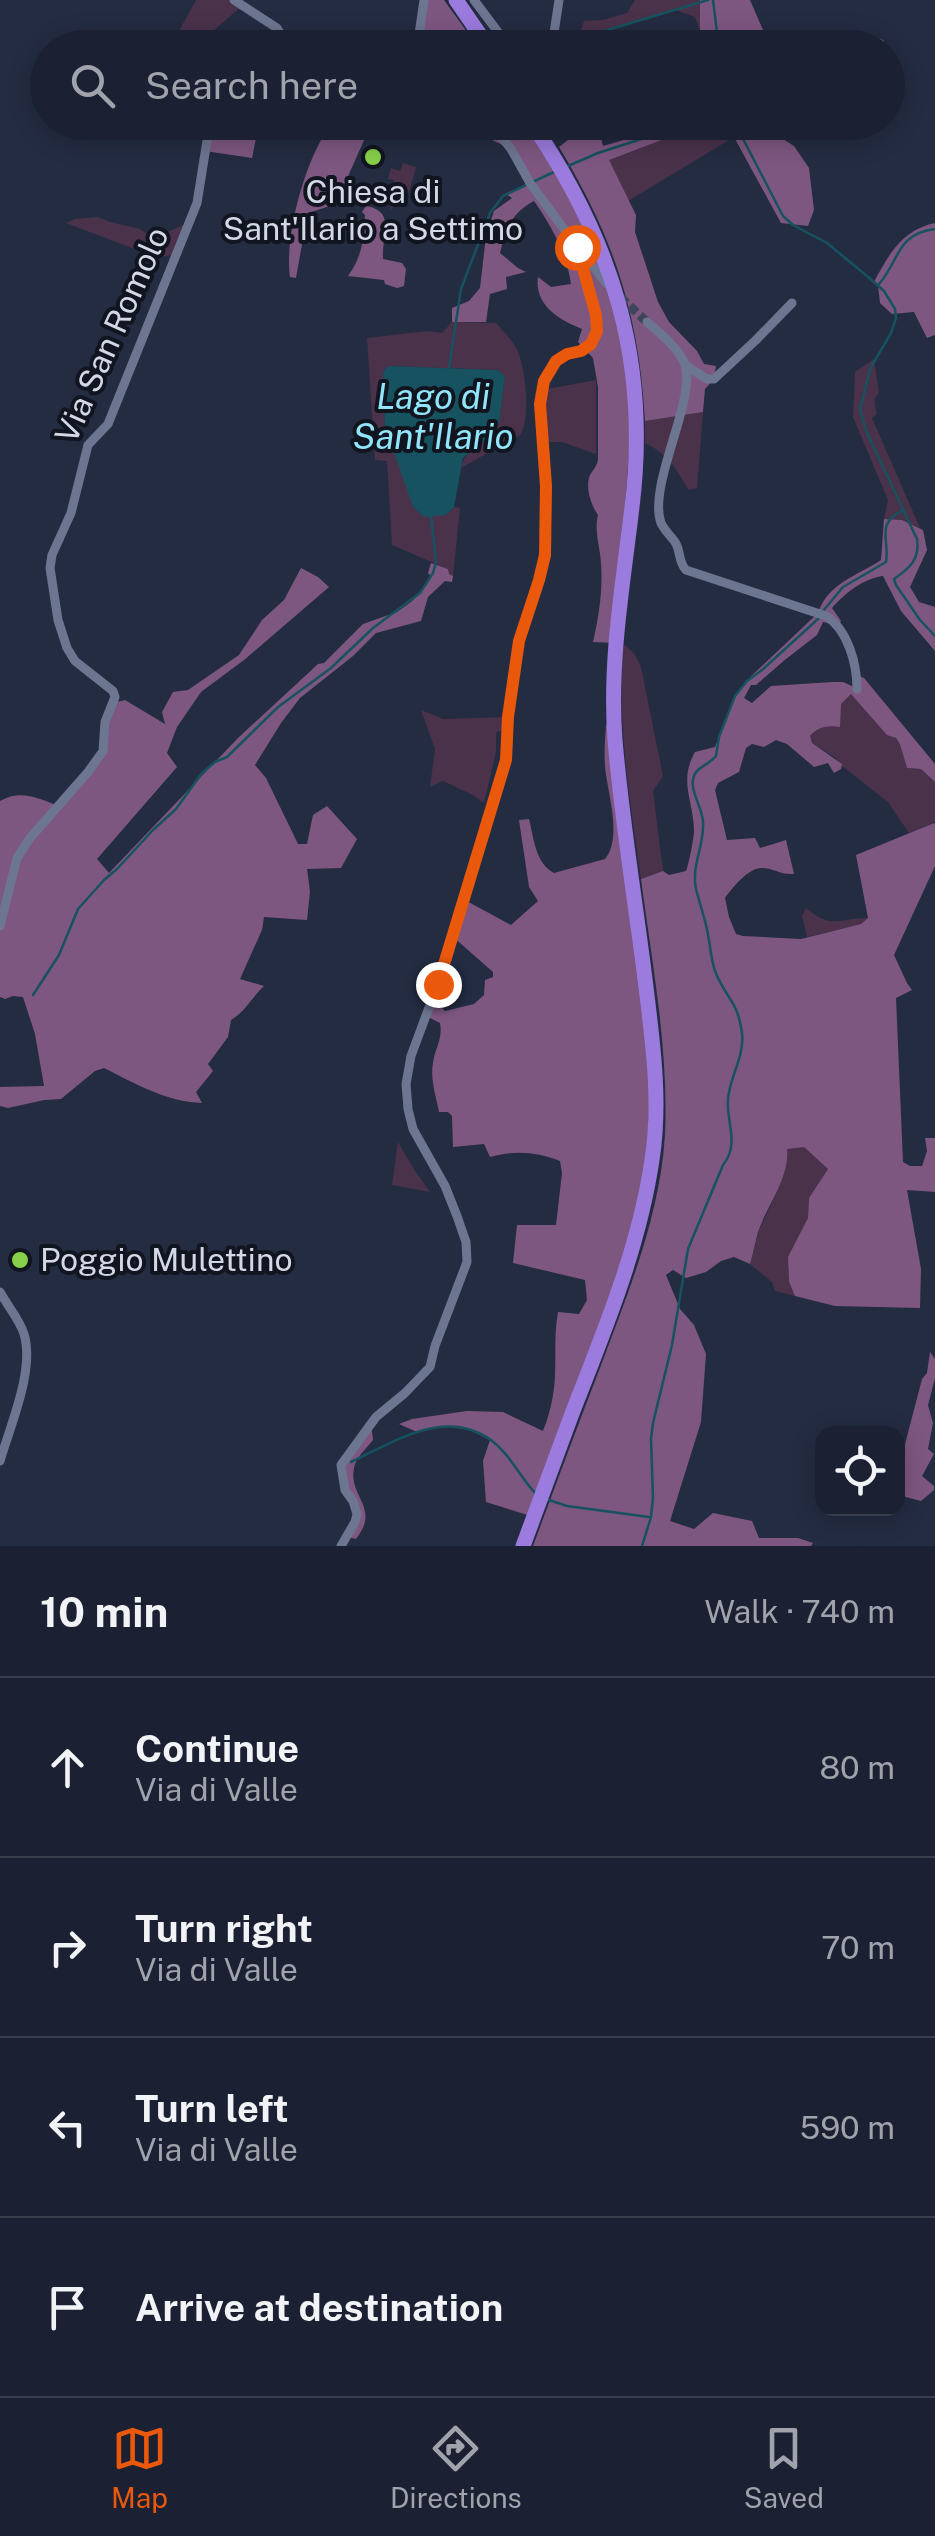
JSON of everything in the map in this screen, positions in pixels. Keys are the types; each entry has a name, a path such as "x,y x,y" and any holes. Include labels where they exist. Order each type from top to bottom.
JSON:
{"highway":[{"path":"444,0 465,30"},
{"path":"456,0 477,30"},
{"path":"523,1546 635,1242 648,1184 656,1114 653,1045 612,692 636,456 634,385 621,311 604,256 583,208 543,140"},
{"path":"533,1546 646,1238 661,1168 666,1110 621,691 645,458 641,370 636,332 614,255 583,188 553,140"}],"street":[{"path":"234,0 279,30"},
{"path":"420,30 424,0"},
{"path":"474,0 496,30"},
{"path":"554,30 559,0"},
{"name":"Via San Romolo","path":"0,926 17,858 88,772 105,744 105,722 116,697 66,648 50,568 52,556 72,513 88,444 108,424 197,204 207,140"},
{"path":"504,140 529,181 607,284"},
{"path":"341,1546 357,1514 345,1490 342,1464 376,1417 427,1373 466,1262 466,1242 457,1216 413,1129 406,1084 411,1056 447,959 506,760 519,641 545,555 546,486 540,404 544,381 556,361 591,344 597,331 577,247"},
{"path":"647,322 673,346 686,365 707,379 714,379 792,304"},
{"path":"686,365 685,394 665,472 660,513 662,524 678,545 681,566 836,622 846,640 857,689"},
{"path":"0,1292 24,1334 26,1362 0,1461"}],"shaded area":[{"path":"196,0 234,0 242,6 214,30 180,30"},
{"path":"424,0 444,0 466,30 420,30"},
{"path":"635,0 700,0 700,30 695,17 676,10 606,30 581,30 584,21 627,13"},
{"path":"700,0 750,0 763,30 700,30"},
{"path":"207,140 256,140 252,158 205,151"},
{"path":"321,140 364,140 345,183 346,201 311,212 296,278 290,277 294,219"},
{"path":"492,140 541,140 594,231 634,385 615,643 593,642 601,573 598,515 588,485 598,460 598,387 593,358 578,342 582,329 557,316 540,296 538,277 551,287 571,284 557,240 534,201 511,222 500,253 526,272 506,277 507,289 490,294 486,322 452,322 452,308 469,301 480,288 486,236 494,211 512,198 506,194 530,183 511,149"},
{"path":"568,140 601,140 603,146 624,140 661,140 609,160 636,215 635,232 658,302 669,322 704,364 716,366 714,379 705,389 703,412 645,421 637,346 620,278 595,213 559,147"},
{"path":"660,140 729,140 628,201 608,159"},
{"path":"736,140 785,140 794,146 809,168 814,210 808,226 781,223"},
{"path":"403,163 416,167 409,192 390,210 394,180 388,179 391,168 400,171"},
{"path":"366,206 376,209 384,219 383,259 402,263 406,269 404,286 397,288 384,280 348,276 361,247 365,215 362,212"},
{"path":"98,217 140,229 151,237 188,223 175,255 156,257 66,223"},
{"path":"935,223 935,335 927,338 914,312 892,314 880,303 878,285 874,282 905,237"},
{"path":"452,322 496,323 519,356 526,405 520,435 461,468 466,457 495,426 505,377 497,370 389,366 383,372 385,427 401,470 446,515 454,507 460,508 453,576 448,569 392,545 387,461 375,460 367,338 442,333"},
{"path":"874,359 879,393 875,400 877,414 872,418 920,528 902,520 884,519 888,500 853,417 855,372"},
{"path":"596,380 596,454 562,442 543,442 542,390"},
{"path":"703,412 697,488 689,490 667,458 645,443 645,421"},
{"path":"884,519 902,520 923,530 927,550 910,587 919,602 935,607 935,651 901,611 883,576 876,577 855,587 832,608 841,621 839,625 823,622 817,635 756,685 751,685 744,698 752,703 771,686 843,682 856,688 856,675 864,678 935,764 935,782 921,769 907,768 896,738 887,735 851,694 841,704 840,727 824,727 810,736 812,743 842,764 841,769 834,773 828,763 814,767 787,744 776,740 764,747 752,744 746,748 739,772 718,783 715,790 727,840 755,838 760,848 786,840 794,874 757,869 732,889 725,898 729,917 736,934 743,936 801,939 861,924 868,918 856,855 935,825 935,866 894,955 912,990 896,998 903,1162 922,1166 927,1151 925,1138 935,1138 935,1192 907,1190 921,1269 920,1308 835,1306 795,1296 789,1281 788,1257 808,1218 809,1198 828,1169 804,1147 787,1149 785,1170 758,1232 750,1264 734,1257 686,1278 673,1270 666,1275 706,1354 701,1422 670,1521 694,1529 713,1513 752,1521 759,1538 798,1538 813,1543 533,1546 632,1283 650,1225 662,1165 664,1072 641,879 663,871 669,875 686,871 694,831 688,773 695,752 715,747 745,682 818,613 829,594 881,560"},
{"path":"431,563 448,569 452,582 445,581 428,597 421,621 376,633 300,698 255,765 266,778 298,844 307,844 313,815 327,806 357,839 341,868 307,869 307,920 264,917 240,979 264,986 231,1020 228,1037 208,1064 213,1071 196,1092 202,1103 164,1095 104,1068 61,1099 0,1106 0,1087 44,1086 35,1034 23,997 0,997 0,801 22,795 59,806 103,751 113,703 125,700 165,724 162,712 173,692 188,690 239,655 262,620 284,600 301,568 318,577 329,587 201,692 177,727 167,753 177,767 97,859 109,873 238,738 318,664 324,663 363,624 397,612 411,602 431,576"},
{"path":"623,644 634,653 641,667 663,776 653,791 663,871 641,879 623,732"},
{"path":"851,694 901,744 907,768 921,769 935,782 935,822 909,833 888,802 812,743 810,736 815,731 836,726 841,704"},
{"path":"421,710 443,719 508,717 507,730 496,732 496,752 484,803 443,781 430,787 435,749"},
{"path":"614,720 652,1032 645,1203 534,1517 486,1502 483,1461 490,1440 470,1430 445,1426 417,1432 399,1424 467,1411 503,1412 543,1431 554,1390 558,1312 579,1314 587,1300 585,1280 513,1263 517,1225 556,1225 560,1161 525,1153 490,1157 484,1144 453,1147 452,1116 439,1112 433,1081 440,1023 426,1016 433,999 445,1011 474,1004 484,995 485,980 493,977 493,972 452,936 463,899 511,925 538,901 529,887 519,820 529,819 539,857 554,873 605,859 613,827 605,735 606,725"},
{"path":"806,908 829,921 868,918 861,924 807,937 802,916"},
{"path":"398,1142 415,1171 430,1192 392,1185"},
{"path":"798,1146 828,1169 809,1198 808,1218 788,1269 795,1296 775,1291 772,1282 750,1264 759,1230 777,1192 787,1149"},
{"path":"930,1352 935,1359 935,1378 928,1405 933,1423 928,1449 934,1454 922,1476 934,1490 921,1501 905,1497 905,1444 922,1379 927,1373"},
{"path":"368,1427 373,1440 354,1468 355,1487 365,1510 363,1528 356,1539 347,1537 355,1522 342,1465"}],"water":[{"name":"Lago di Sant'Ilario","path":"388,366 497,370 505,376 499,423 491,435 463,458 454,507 446,515 424,517 413,507 385,427 383,372"}],"waterway":[{"path":"607,30 708,0"},
{"path":"713,0 717,30"},
{"path":"568,166 638,140"},
{"path":"744,140 783,216 827,243 867,276 884,291 895,309 891,333 870,369 860,410 917,539 913,562 894,579 935,636"},
{"path":"449,368 461,289 490,213 503,196 556,171"},
{"path":"879,284 906,242 935,229"},
{"path":"823,611 843,587 886,562 886,527 902,511"},
{"path":"33,995 59,955 78,909 176,809 202,773 227,757 278,707 420,593 436,562 431,515"},
{"path":"642,1546 653,1498 653,1423 672,1345 688,1249 730,1151 728,1098 742,1043 738,1013 715,971 696,889 703,821 694,776 716,756 735,696 819,618"},
{"path":"351,1462 420,1431 456,1427 491,1440 537,1495"},
{"path":"549,1500 649,1517"}],"tunnel":[{"path":"620,297 647,322"}],"place":[{"name":"Chiesa di Sant'Ilario a Settimo","path":"373,157"},
{"name":"Poggio Mulettino","path":"20,1260"}],"route":[{"path":"438,984 506,760 519,641 545,555 546,486 540,404 544,381 556,361 591,344 597,331 577,247"}]}
